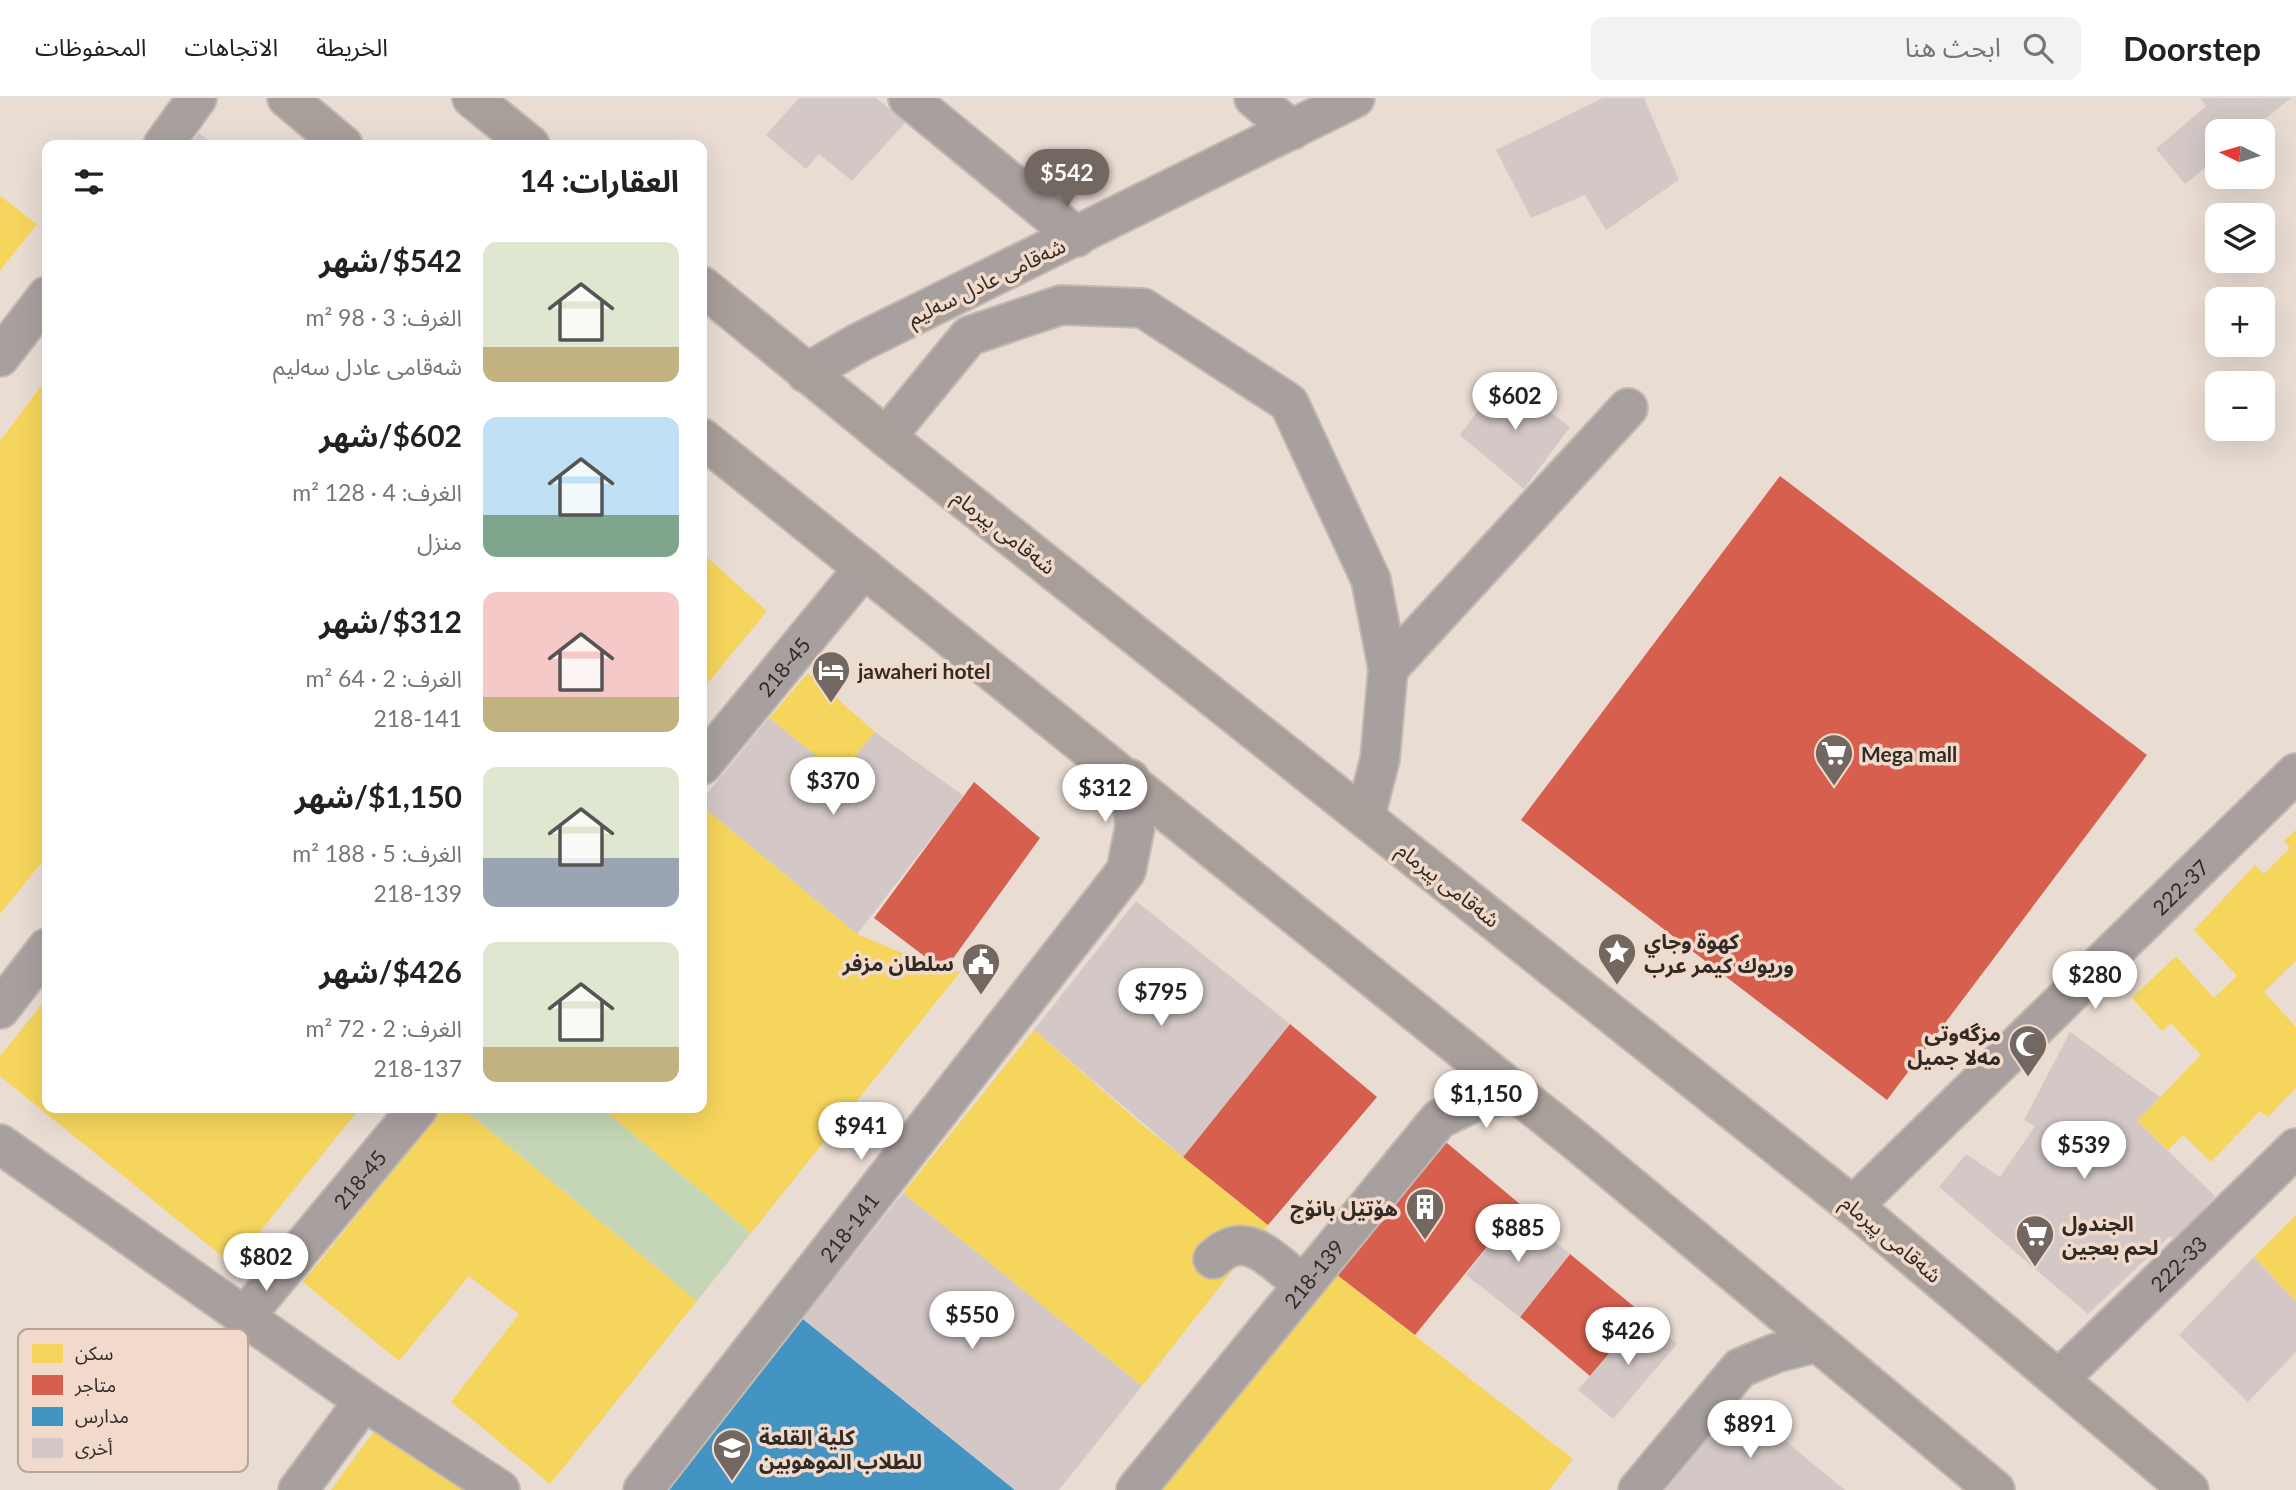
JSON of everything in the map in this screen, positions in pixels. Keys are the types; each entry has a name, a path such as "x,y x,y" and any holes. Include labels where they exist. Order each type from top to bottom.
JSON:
{"highway":[{"path":"287,98 337,140"},
{"path":"472,98 524,140"},
{"name":"شەقامی پیرمام","path":"707,290 806,373 1853,1206 2059,1379 2178,1485"},
{"path":"707,442 1130,779 1515,1092 1995,1490"}],"street":[{"path":"908,98 1077,237"},
{"path":"1254,98 1292,130"},
{"name":"شەقامی عادل سەلیم","path":"806,373 860,342 1356,98"},
{"path":"167,140 196,101"},
{"path":"0,357 42,302"},
{"path":"887,437 969,336 1061,305 1143,308 1289,403 1371,580 1388,669 1380,758 1365,817"},
{"path":"1388,669 1628,408"},
{"name":"218-45","path":"707,759 864,568"},
{"name":"222-37","path":"1853,1206 2296,773"},
{"name":"218-141","path":"643,1490 1126,871 1135,827 1130,779"},
{"path":"0,1009 42,954"},
{"name":"218-139","path":"1136,1490 1302,1283 1439,1119 1474,1102 1515,1092"},
{"name":"218-45","path":"246,1315 414,1113"},
{"path":"0,1144 246,1315 364,1401 500,1490"},
{"name":"222-33","path":"2059,1379 2296,1148"},
{"path":"1213,1259 1226,1247 1237,1243 1249,1245 1302,1283"},
{"path":"1638,1490 1740,1368 1776,1353 1815,1343"},
{"path":"299,1490 364,1401"}],"green space":[{"path":"468,1113 608,1113 751,1233 697,1301"}],"building: سكن":[{"path":"0,196 37,224 0,271"},
{"path":"42,385 42,862 0,914 0,441"},
{"path":"707,557 767,611 707,684"},
{"path":"808,673 875,732 840,775 769,718"},
{"path":"707,810 857,934 947,972 961,971 751,1233 608,1113 707,1113"},
{"path":"2296,830 2296,961 2264,992 2296,1027 2296,1088 2268,1117 2260,1111 2211,1162 2183,1135 2168,1150 2137,1121 2201,1055 2171,1023 2162,1031 2132,998 2176,956 2214,998 2237,976 2194,930 2255,865 2264,874 2290,848 2284,841"},
{"path":"42,1004 42,1110 0,1076 0,1056"},
{"path":"1034,1030 1139,1122 1268,1225 1142,1386 903,1193"},
{"path":"46,1113 356,1113 233,1265"},
{"path":"440,1113 468,1113 697,1301 550,1484 451,1402 519,1314 469,1276 399,1361 303,1282"},
{"path":"2296,1215 2296,1302 2254,1257"},
{"path":"1332,1271 1573,1459 1549,1490 1161,1490"},
{"path":"377,1427 467,1490 331,1490"}],"building: متاجر":[{"name":"Mega mall","path":"1780,476 2147,755 1887,1100 1521,820"},
{"path":"974,782 1040,838 944,971 874,918"},
{"path":"1290,1024 1377,1097 1268,1225 1183,1157"},
{"name":"هۆتێل بانۆج","path":"1441,1138 1521,1205 1415,1335 1332,1271"},
{"path":"1570,1254 1643,1314 1590,1376 1520,1317"}],"building: مدارس":[{"path":"803,1319 1015,1490 668,1490"}],"building: أخرى":[{"path":"799,98 876,98 906,122 852,181 819,154 806,169 766,135"},
{"path":"1603,98 1644,98 1679,180 1606,230 1585,195 1531,218 1496,150"},
{"path":"2200,98 2291,98 2265,119 2205,119 2205,168 2185,184 2156,149 2206,106"},
{"path":"199,133 208,140 193,140"},
{"path":"1503,377 1570,427 1524,489 1460,435"},
{"path":"769,718 840,775 875,732 964,796 857,934 707,810 707,794"},
{"path":"1136,901 1290,1024 1183,1157 1034,1030"},
{"path":"2070,1032 2160,1097 2137,1121 2215,1196 2175,1241 2170,1236 2088,1314 1939,1187 1966,1154 2000,1177 2035,1126 2024,1120"},
{"path":"903,1193 1142,1386 1059,1490 1015,1490 803,1319"},
{"path":"1516,1211 1570,1254 1520,1317 1466,1275"},
{"path":"2254,1257 2296,1302 2296,1352 2248,1402 2179,1335"},
{"path":"1643,1314 1677,1344 1613,1419 1578,1390"},
{"path":"1739,1401 1819,1469 1845,1490 1666,1490"}],"place":[{"name":"jawaheri hotel","path":"831,704"},
{"name":"Mega mall","path":"1834,787"},
{"name":"كهوة وجاي وريوك كيمر عرب","path":"1617,986"},
{"name":"سلطان مزفر","path":"981,996"},
{"name":"مزگەوتی مەلا جمیل","path":"2028,1078"},
{"name":"هۆتێل بانۆج","path":"1425,1241"},
{"name":"الجندول لحم بعجين","path":"2035,1268"},
{"name":"کلیة القلعة للطلاب الموهوبین","path":"732,1482"}]}
